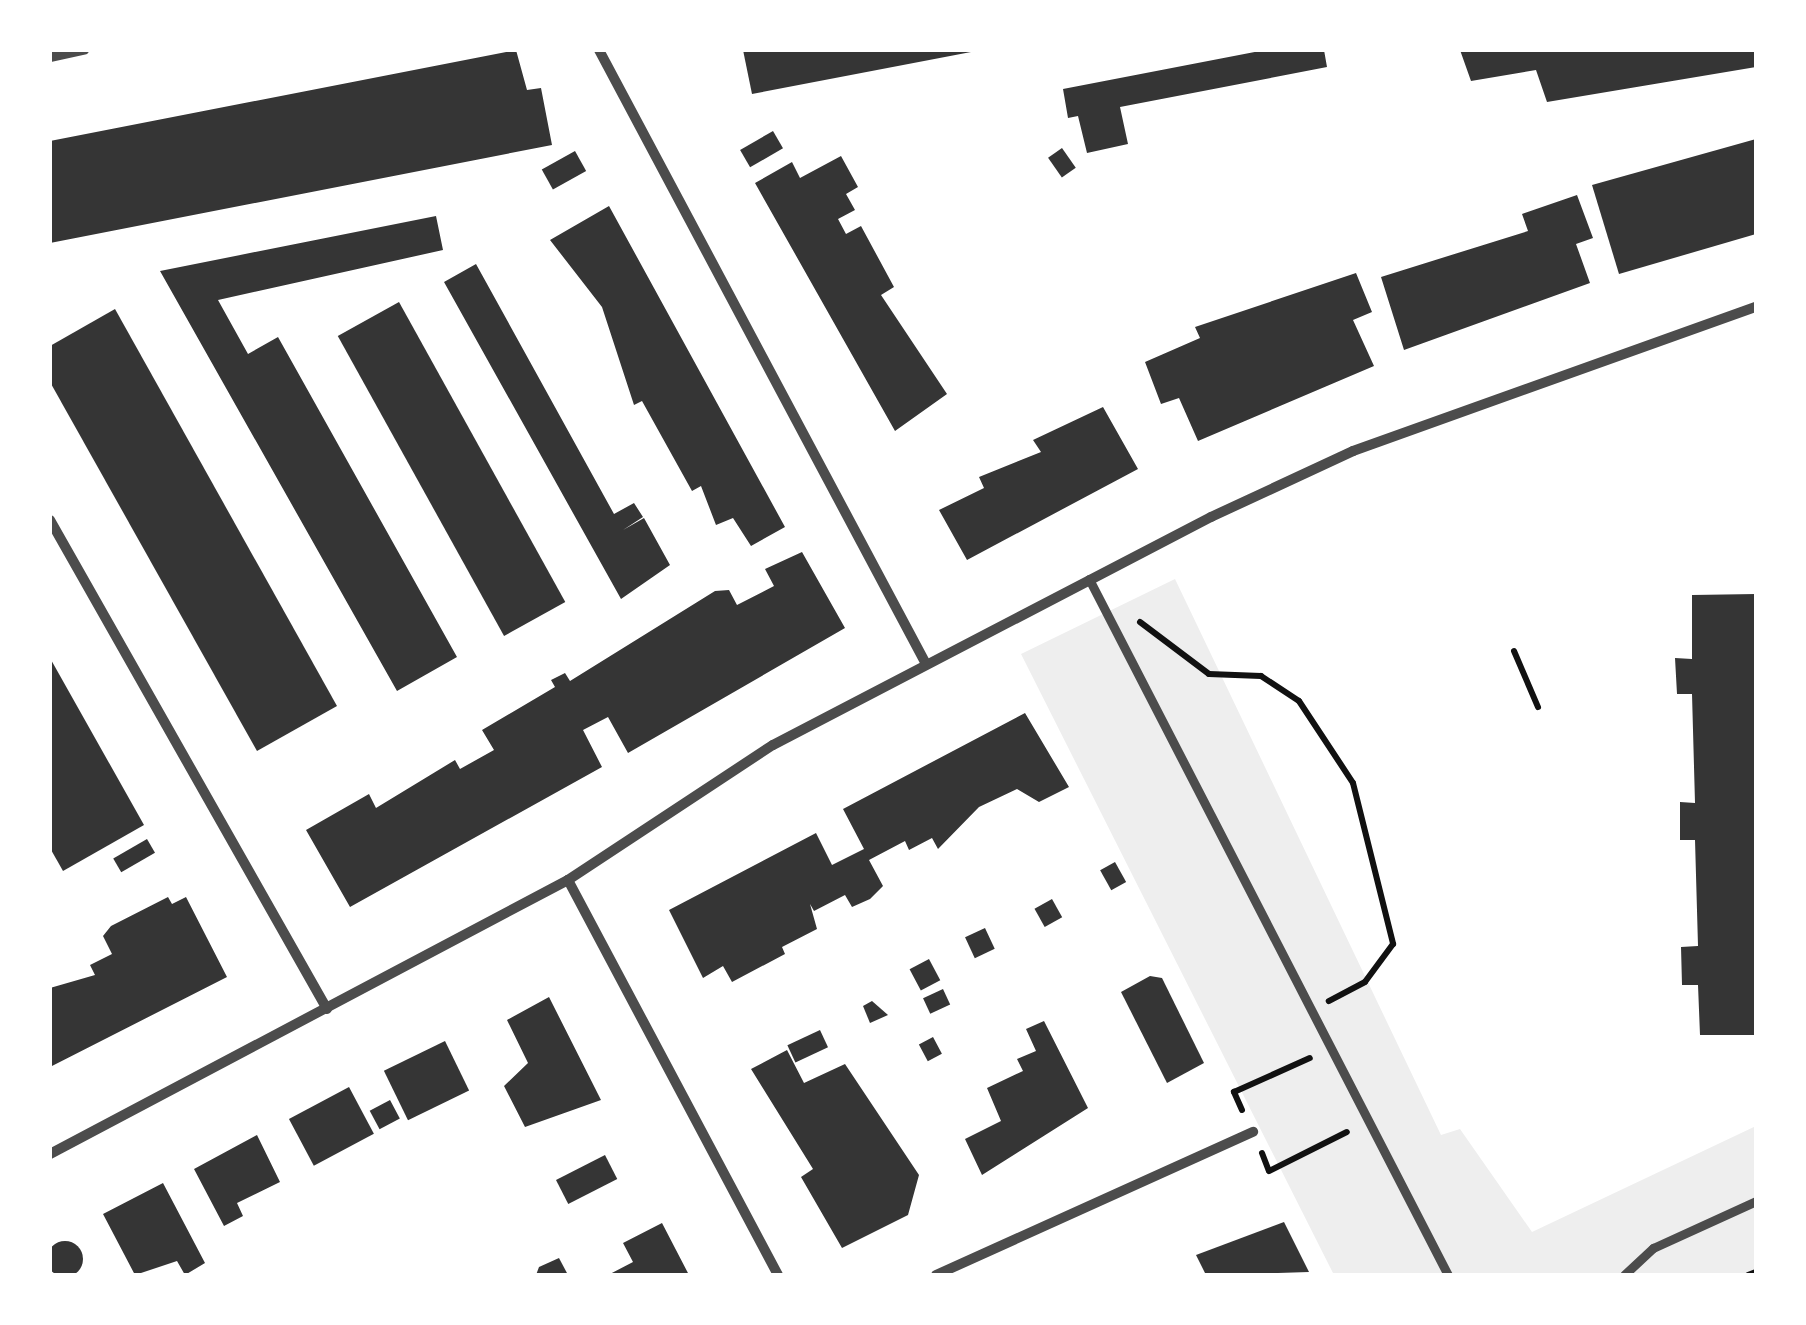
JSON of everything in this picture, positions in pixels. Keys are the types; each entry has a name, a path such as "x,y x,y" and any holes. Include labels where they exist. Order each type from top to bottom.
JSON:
{"street":[{"path":"50,57 84,50"},
{"path":"599,50 925,662"},
{"path":"50,1154 568,880 773,744 1089,580 1352,452 1756,307"},
{"path":"50,520 327,1009"},
{"path":"1089,580 1448,1275"},
{"path":"568,880 778,1275"},
{"path":"936,1275 1253,1132"},
{"path":"1624,1275 1653,1248 1756,1201"}],"path":[{"path":"1102,604 1114,602 1209,674 1261,676 1299,701 1353,782 1392,944 1366,982 1310,1010"},
{"path":"1514,651 1538,707"},
{"path":"1330,1049 1234,1092 1270,1172 1371,1120"},
{"path":"1748,1275 1756,1272"}],"shaded area":[{"path":"1175,579 1441,1135 1460,1129 1532,1232 1756,1126 1756,1275 1334,1275 1021,654"}],"building":[{"path":"516,50 527,90 541,88 552,145 50,243 50,141"},
{"path":"743,50 971,50 971,52 752,94"},
{"path":"1265,50 1324,50 1327,67 1120,107 1128,144 1087,153 1078,116 1068,118 1063,89"},
{"path":"1460,50 1756,50 1756,67 1547,102 1536,70 1471,81"},
{"path":"773,131 783,148 750,167 740,150"},
{"path":"1756,139 1756,234 1619,274 1592,185"},
{"path":"1062,148 1076,168 1062,177 1048,158"},
{"path":"575,151 586,171 553,190 542,169"},
{"path":"841,156 858,187 846,194 855,210 838,219 846,234 861,226 894,287 881,295 947,394 895,431 755,183 792,162 800,178"},
{"path":"1577,195 1593,238 1576,244 1590,283 1404,350 1381,277 1528,231 1522,214"},
{"path":"609,206 785,527 751,546 733,518 716,525 701,486 692,491 642,401 634,405 602,307 550,240"},
{"path":"436,216 443,250 218,300 248,354 278,337 457,657 397,691 160,271"},
{"path":"476,264 614,514 634,503 643,517 623,530 644,518 670,565 621,599 444,282"},
{"path":"1356,273 1372,312 1353,320 1374,366 1198,441 1179,398 1161,404 1145,362 1200,338 1195,327"},
{"path":"399,302 565,602 504,636 338,336"},
{"path":"115,309 337,706 257,751 50,382 50,346"},
{"path":"1103,407 1138,469 967,560 939,510 984,488 979,477 1041,452 1033,440"},
{"path":"802,552 845,628 628,753 608,717 583,730 602,767 350,907 306,830 369,794 376,808 455,760 460,769 494,750 482,730 555,687 551,680 565,673 570,681 715,591 729,590 737,605 774,586 765,569"},
{"path":"1756,594 1756,1035 1700,1035 1698,985 1682,985 1681,947 1698,946 1695,840 1680,840 1680,802 1695,803 1692,694 1677,694 1675,658 1692,659 1692,595"},
{"path":"50,658 144,825 63,871 50,848"},
{"path":"1025,713 1069,787 1039,802 1017,789 979,807 938,849 932,838 909,850 905,841 869,860 883,886 870,899 852,907 845,895 814,911 810,904 817,929 782,947 785,954 732,982 723,966 703,978 669,910 816,833 832,865 864,849 843,809"},
{"path":"147,839 155,853 121,872 113,858"},
{"path":"1115,862 1126,882 1111,890 1100,870"},
{"path":"168,897 172,904 186,897 227,977 50,1067 50,988 95,975 90,965 112,954 103,936 111,926"},
{"path":"1052,899 1062,917 1045,927 1035,909"},
{"path":"985,928 995,949 975,958 965,937"},
{"path":"929,959 940,980 921,991 910,969"},
{"path":"1150,976 1162,978 1204,1063 1167,1083 1121,992"},
{"path":"943,989 950,1004 930,1014 923,998"},
{"path":"549,997 601,1100 525,1127 504,1086 528,1063 507,1020"},
{"path":"872,1001 888,1015 870,1023 863,1006"},
{"path":"1044,1021 1088,1108 982,1175 965,1139 1001,1121 987,1088 1023,1071 1017,1059 1036,1051 1026,1029"},
{"path":"820,1030 828,1047 795,1062 787,1045"},
{"path":"933,1037 942,1054 928,1061 919,1045"},
{"path":"445,1041 469,1090 408,1120 384,1071"},
{"path":"787,1050 804,1083 845,1064 919,1175 908,1215 842,1248 801,1177 813,1169 751,1069"},
{"path":"349,1087 374,1134 314,1166 289,1119"},
{"path":"390,1100 400,1119 380,1129 370,1111"},
{"path":"257,1135 280,1182 237,1203 243,1216 224,1226 194,1169"},
{"path":"605,1155 617,1179 568,1204 556,1180"},
{"path":"163,1183 205,1263 185,1275 177,1261 135,1275 103,1214"},
{"path":"1284,1222 1309,1272 1206,1275 1196,1255"},
{"path":"662,1223 689,1275 608,1275 633,1262 623,1243"},
{"path":"65,1241 78,1246 83,1259 78,1272 65,1277 52,1272 47,1259 52,1246"},
{"path":"559,1258 568,1275 536,1275 539,1267"}]}
